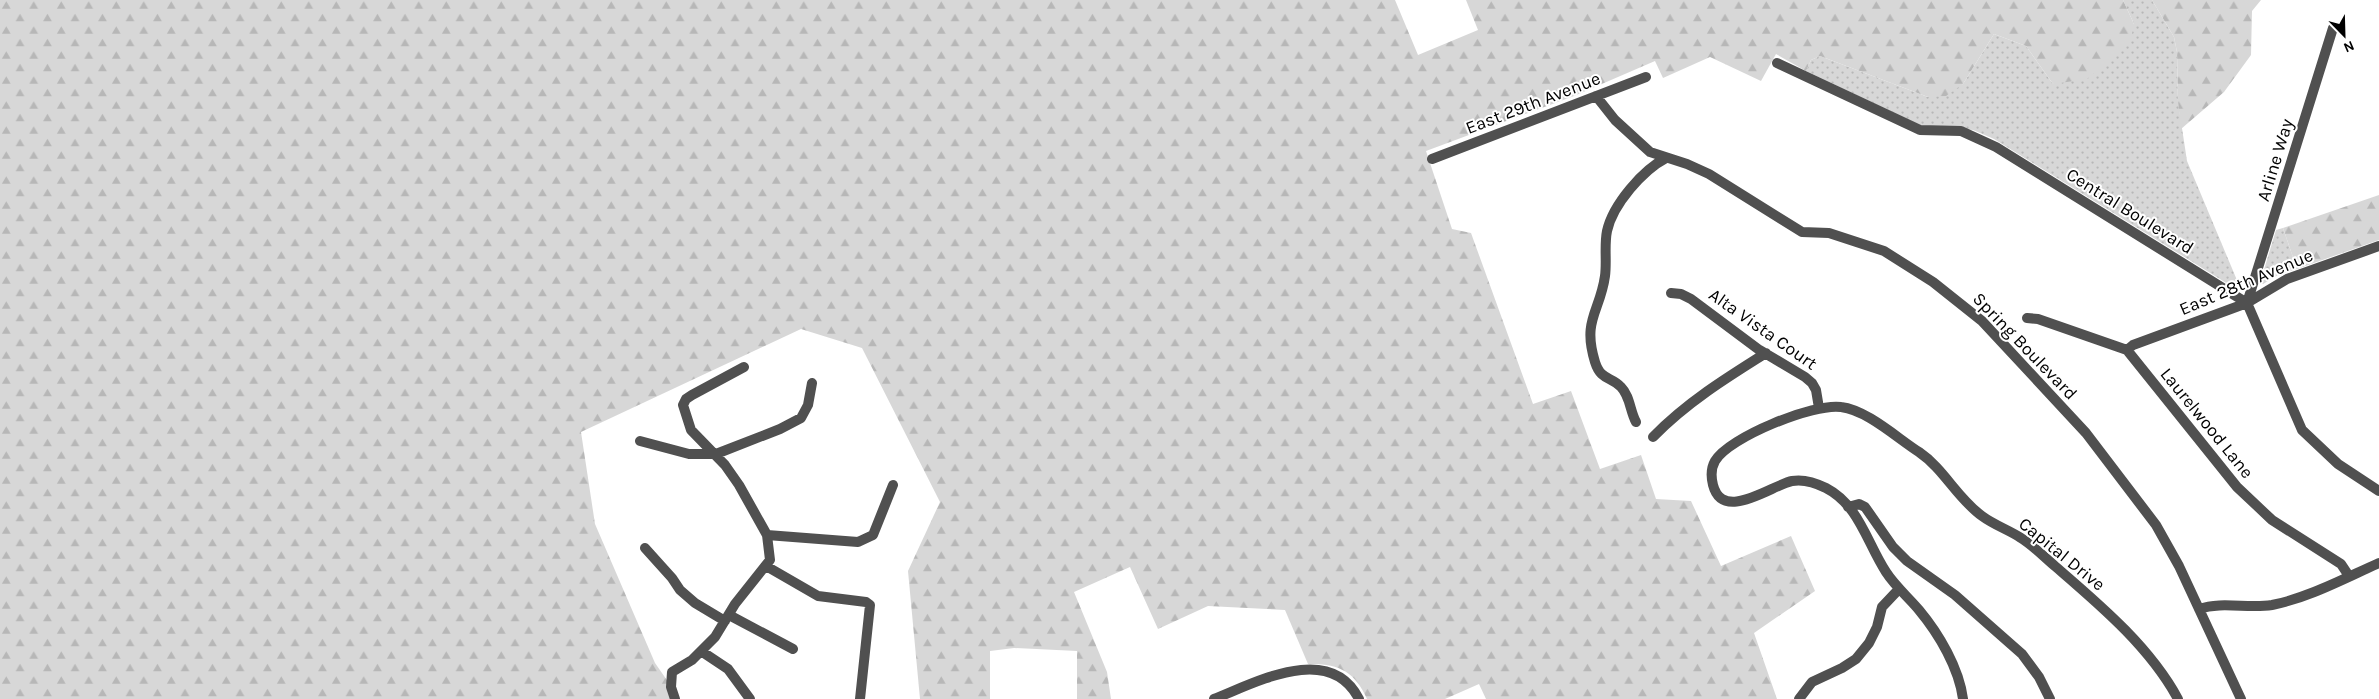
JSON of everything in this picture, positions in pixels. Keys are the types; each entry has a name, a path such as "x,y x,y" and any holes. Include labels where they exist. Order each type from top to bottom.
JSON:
{"street":[{"name":"Arline Way","path":"2248,303 2333,28"},
{"name":"Central Boulevard","path":"1777,63 1920,130 1961,131 1996,147 2248,303"},
{"name":"East 29th Avenue","path":"1432,159 1646,77"},
{"name":"Spring Boulevard","path":"1596,96 1634,139 1650,152 1687,164 1709,174 1802,232 1829,233 1884,251 1909,265 1965,307 1998,336 2086,433 2156,525 2200,609 2241,699"},
{"path":"1636,422 1623,389 1617,383 1605,378 1595,363 1590,324 1605,276 1607,235 1613,216 1648,169 1666,158"},
{"name":"East 28th Avenue","path":"2127,350 2133,345 2248,303 2286,279 2379,246"},
{"name":"Alta Vista Court","path":"1671,293 1681,294 1691,299 1766,354 1797,371 1812,383 1819,408"},
{"path":"2248,303 2302,430 2338,464 2379,491"},
{"path":"2027,318 2038,319 2127,350"},
{"name":"Laurelwood Lane","path":"2127,350 2236,487 2272,520 2341,564 2349,576"},
{"path":"1652,437 1691,403 1766,354"},
{"path":"675,699 671,687 672,672 692,660 715,637 735,604 770,560 767,535 739,485 716,454 691,430 683,405 686,399 692,395 744,367"},
{"path":"640,441 689,454 716,454 780,429 801,418 808,405 812,383"},
{"name":"Capital Drive","path":"1963,699 1957,677 1941,642 1924,616 1887,575 1858,518 1848,507 1832,492 1806,482 1791,482 1752,499 1736,502 1720,497 1715,491 1712,482 1715,461 1730,446 1775,423 1819,408 1839,406 1862,414 1928,459 1969,505 1983,517 2023,539 2085,591 2134,641 2163,676 2178,699"},
{"path":"767,535 858,542 873,535 893,485"},
{"path":"1848,507 1859,504 1865,507 1893,547 1907,562 1955,595 2022,654 2039,677 2050,699"},
{"path":"645,548 672,578 680,590 695,603 793,649"},
{"path":"2200,609 2210,605 2269,605 2288,601 2379,563"},
{"path":"766,566 818,596 866,602 870,605 860,699"},
{"path":"1799,699 1812,682 1856,659 1869,643 1877,627 1882,608 1899,589"},
{"path":"701,651 728,668 750,699"},
{"path":"1214,699 1272,676 1310,670 1331,672 1337,675 1348,682 1359,699"}],"green space":[{"path":"0,0 1395,0 1418,55 1478,30 1466,0 2123,0 2134,24 2130,43 2087,79 2053,84 2026,46 1994,34 1963,84 1946,96 1928,97 1820,56 1811,60 1806,71 1776,54 1761,81 1710,57 1663,78 1655,61 1574,96 1426,151 1452,229 1471,233 1533,404 1571,391 1600,469 1641,455 1656,499 1691,501 1721,566 1791,536 1815,591 1754,633 1777,699 1486,699 1479,684 1445,699 1367,699 1351,675 1336,667 1308,664 1285,610 1208,606 1158,629 1130,567 1074,592 1107,672 1111,699 1077,699 1077,651 1014,648 990,651 990,699 920,699 908,571 940,502 862,348 801,329 581,432 595,524 655,663 680,699 0,699"},
{"path":"2123,0 2152,0 2174,37 2177,52 2178,102 2187,161 2239,285 2236,289 1994,139 1973,130 1922,126 1806,71 1811,60 1820,56 1928,97 1963,84 1994,34 2026,46 2053,84 2134,24"},
{"path":"2152,0 2261,0 2252,11 2251,55 2224,92 2181,129 2178,102 2177,52 2174,37"},
{"path":"2379,195 2379,240 2297,269 2283,228"},
{"path":"2283,228 2297,269 2278,275 2263,284 2260,283 2276,230"}]}
